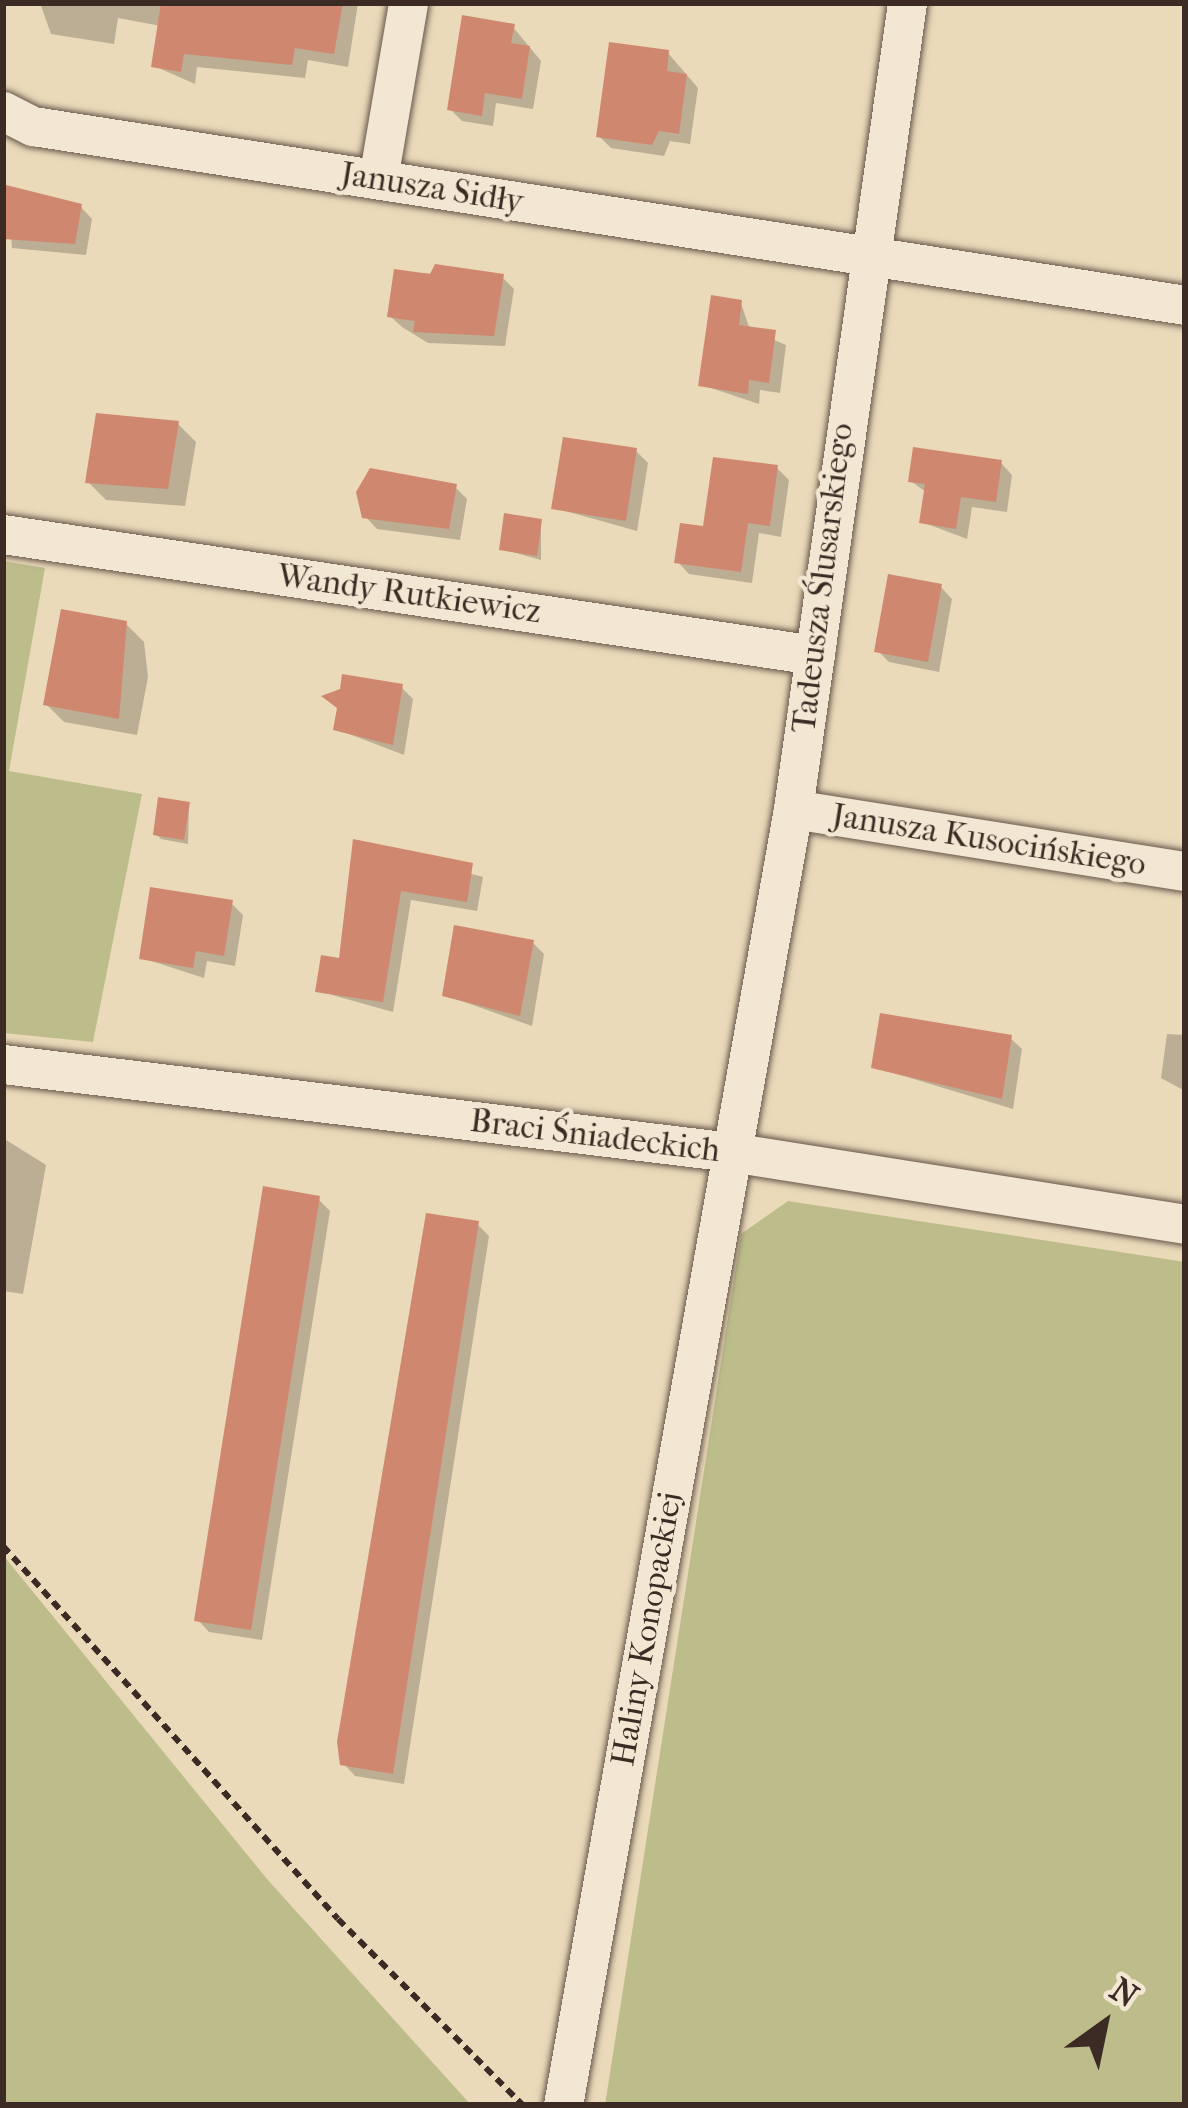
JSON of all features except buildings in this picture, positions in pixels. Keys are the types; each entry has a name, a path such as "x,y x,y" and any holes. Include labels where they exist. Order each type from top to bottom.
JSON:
{"street":[{"path":"378,179 407,3"},
{"name":"Tadeusza Ślusarskiego","path":"731,1152 793,809 863,257 907,3"},
{"name":"Janusza Sidły","path":"3,111 33,126 1185,305"},
{"name":"Wandy Rutkiewicz","path":"3,534 815,655"},
{"name":"Janusza Kusocińskiego","path":"793,809 1185,871"},
{"name":"Braci Śniadeckich","path":"3,1064 731,1152 1185,1224"},
{"name":"Haliny Konopackiej","path":"562,2105 731,1152"}],"path":[{"path":"3,1546 338,1919 523,2105"}],"green space":[{"path":"3,561 45,568 9,771 142,794 93,1042 3,1033"},
{"path":"788,1201 1185,1262 1185,2105 605,2105 741,1234"},
{"path":"3,1555 267,1879 471,2105 3,2105"}]}
